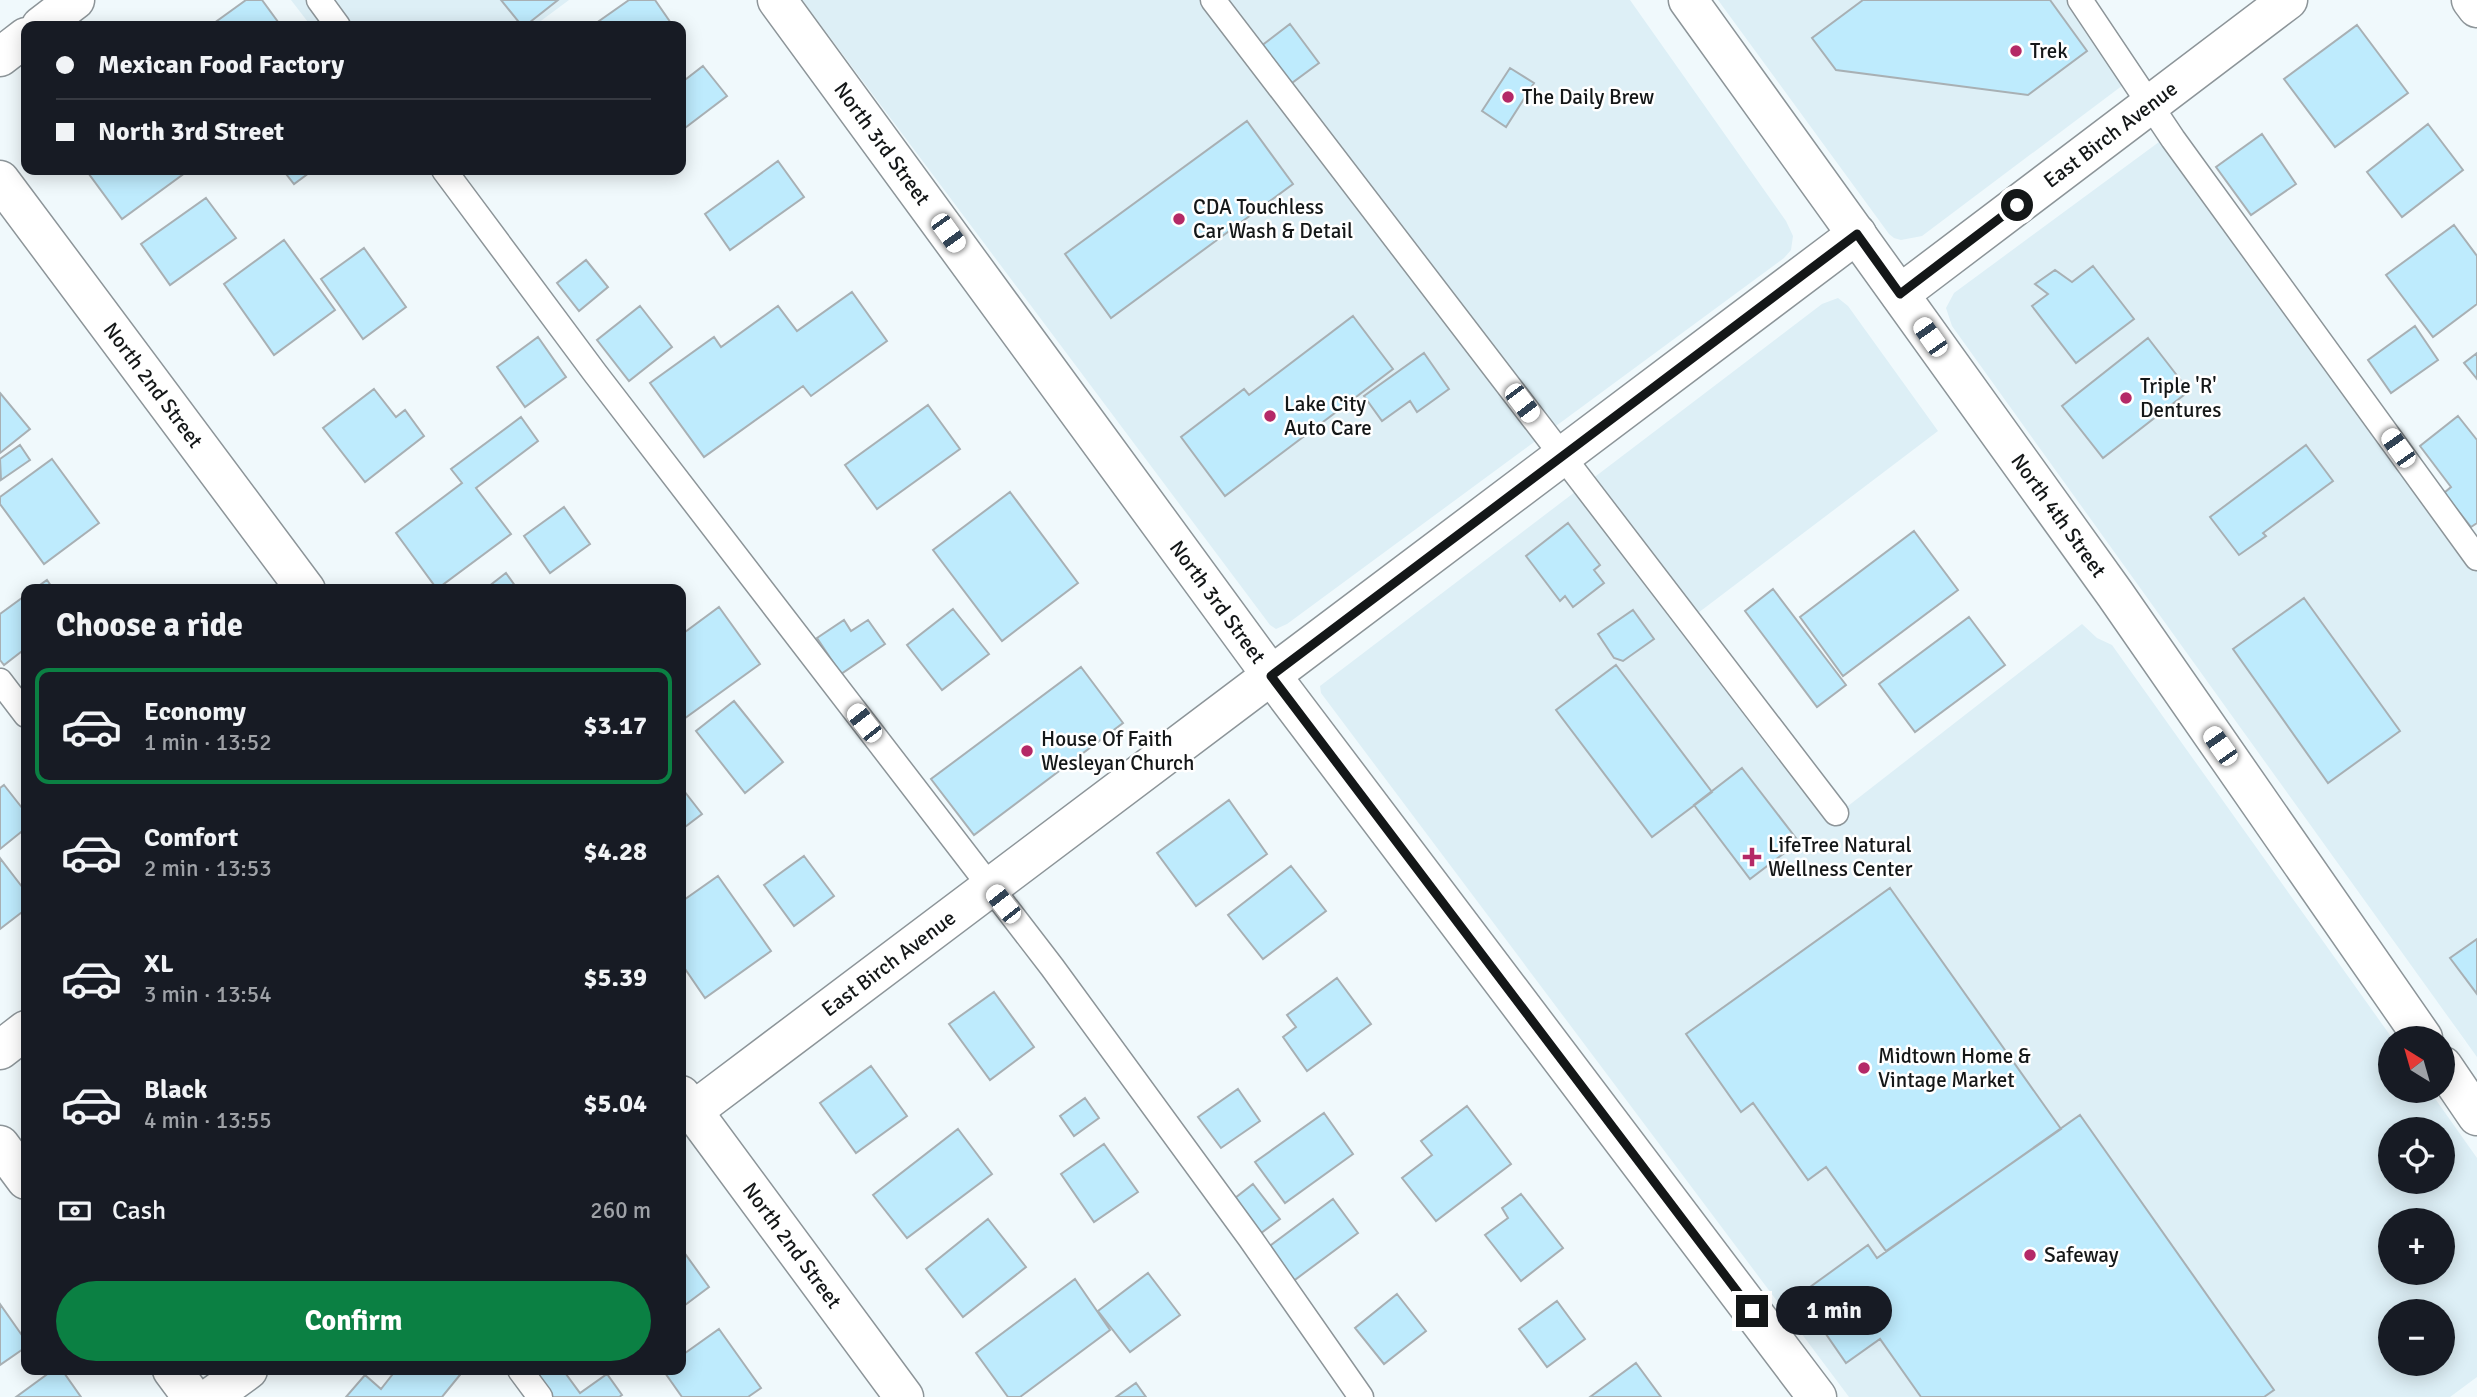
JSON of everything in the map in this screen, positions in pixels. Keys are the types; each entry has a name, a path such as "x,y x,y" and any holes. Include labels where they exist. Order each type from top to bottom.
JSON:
{"main road":[{"path":"48,21 75,0"},
{"name":"North 3rd Street","path":"778,0 1271,676 1818,1397"},
{"name":"North 4th Street","path":"1688,0 2115,594 2415,1026"},
{"name":"East Birch Avenue","path":"1900,294 2288,0"},
{"path":"2471,0 2477,8"},
{"path":"0,57 21,41"},
{"name":"North 2nd Street","path":"0,180 302,584"},
{"name":"East Birch Avenue","path":"687,1103 990,887 1857,234"},
{"path":"0,1050 21,1034"},
{"path":"2455,1084 2477,1116"},
{"name":"North 2nd Street","path":"687,1103 904,1397"},
{"path":"0,1145 21,1173"},
{"path":"176,1375 192,1397"},
{"path":"211,1397 241,1375"}],"lane":[{"path":"319,0 334,21"},
{"path":"1213,0 1836,813"},
{"path":"2080,0 2150,105 2477,558"},
{"path":"448,175 595,373 1052,967 1242,1227 1361,1397"},
{"path":"0,681 21,708"},
{"path":"524,1375 540,1397"}],"shaded area":[{"path":"291,0 569,0 541,21 307,21"},
{"path":"802,0 1630,0 1786,221 1793,236 1791,250 1784,258 1287,624 1276,629 1270,625"},
{"path":"1718,0 2094,0 2143,70 1922,236 1901,240 1889,234"},
{"path":"2178,128 2477,543 2477,1057 1952,326 1946,308 1954,293"},
{"path":"1838,298 1848,306 1938,431 1698,613 1848,806 2082,624 2097,638 2112,645 2383,1026 2378,1026 2378,1103 2438,1103 2448,1117 2378,1117 2378,1194 2455,1194 2455,1127 2477,1158 2477,1377 2450,1397 1849,1397 1321,693 1320,686 1822,304"}],"building":[{"path":"246,0 262,0 277,21 217,21"},
{"path":"501,0 558,0 531,21 518,21"},
{"path":"629,0 655,0 670,21 599,21"},
{"path":"1863,0 2050,0 2087,51 2028,95 1836,70 1812,38"},
{"path":"1290,24 1319,63 1281,91 1252,53"},
{"path":"2357,25 2408,93 2335,147 2284,79"},
{"path":"703,66 727,96 686,127 686,79"},
{"name":"The Daily Brew","path":"1510,68 1534,83 1506,127 1482,111"},
{"name":"CDA Touchless Car Wash & Detail","path":"1247,121 1293,184 1111,318 1065,254"},
{"path":"2428,124 2463,170 2402,217 2367,172"},
{"path":"2262,134 2296,184 2251,215 2216,167"},
{"path":"778,161 804,197 730,250 705,214"},
{"path":"90,175 182,175 122,219"},
{"path":"287,175 306,175 294,184"},
{"path":"206,198 236,238 170,285 141,244"},
{"path":"2454,225 2477,256 2477,304 2433,337 2386,275"},
{"path":"284,240 335,310 274,355 224,284"},
{"path":"364,248 406,307 363,339 321,279"},
{"path":"586,260 608,287 579,311 557,283"},
{"path":"2093,266 2134,319 2076,363 2032,306 2048,294 2035,284 2055,270 2072,282"},
{"path":"852,292 887,341 811,396 803,386 704,457 650,383 714,337 721,347 778,306 797,331"},
{"path":"640,306 672,347 629,381 597,340"},
{"name":"Lake City Auto Care","path":"1353,316 1393,369 1225,496 1181,437 1244,389 1249,395"},
{"path":"2415,326 2438,360 2391,393 2368,360"},
{"path":"538,337 566,377 525,407 497,367"},
{"name":"Triple 'R' Dentures","path":"2148,338 2189,391 2103,458 2062,406"},
{"path":"1424,353 1449,389 1417,412 1410,401 1382,421 1364,396"},
{"path":"2477,353 2477,379 2464,363"},
{"path":"374,389 396,417 405,410 424,436 365,482 323,428"},
{"path":"0,393 30,429 0,453"},
{"path":"928,405 960,449 877,509 845,465"},
{"path":"2458,416 2477,440 2477,523 2471,527 2444,493 2451,487 2420,446"},
{"path":"521,417 538,441 476,488 511,534 444,584 433,584 396,533 462,483 451,469"},
{"path":"20,445 30,460 1,480 0,459"},
{"path":"2306,445 2333,481 2263,533 2266,536 2239,555 2210,517"},
{"path":"52,459 99,523 44,564 0,504 0,497"},
{"path":"1010,492 1078,583 1002,641 933,550"},
{"path":"564,507 590,544 550,573 524,536"},
{"path":"1568,523 1600,565 1594,570 1604,583 1573,607 1565,596 1560,601 1526,556"},
{"path":"1914,531 1958,590 1843,676 1800,617"},
{"path":"506,573 514,584 492,584"},
{"path":"1773,589 1846,685 1817,707 1745,611"},
{"path":"2304,598 2400,731 2328,783 2233,649"},
{"path":"21,599 21,652 4,665 0,660 0,614"},
{"path":"719,607 760,664 686,717 686,631"},
{"path":"953,609 989,654 942,690 907,645"},
{"path":"1633,610 1654,639 1623,661 1614,658 1598,634"},
{"path":"1969,617 2005,665 1915,732 1879,684"},
{"path":"844,620 851,631 868,620 885,644 841,674 817,638"},
{"path":"1616,665 1712,792 1652,837 1556,710"},
{"name":"House Of Faith Wesleyan Church","path":"1081,667 1123,723 974,835 931,779"},
{"path":"734,701 783,762 745,793 696,731"},
{"path":"1742,768 1799,842 1750,879 1694,805"},
{"path":"4,785 21,807 21,832 0,849 0,788"},
{"path":"686,793 702,814 686,826"},
{"path":"1229,800 1267,854 1196,906 1157,853"},
{"path":"804,856 834,896 794,926 764,885"},
{"path":"0,858 21,885 21,913 0,929"},
{"path":"1291,866 1326,911 1263,959 1228,915"},
{"path":"718,876 771,951 705,998 686,970 686,898"},
{"name":"Midtown Home & Vintage Market","path":"1890,888 2061,1129 1886,1251 1826,1167 1808,1180 1753,1103 1741,1112 1686,1034"},
{"path":"2477,939 2477,994 2450,958"},
{"path":"1337,978 1371,1024 1307,1071 1283,1037 1296,1027 1287,1015"},
{"path":"994,992 1034,1047 990,1080 949,1024"},
{"path":"871,1066 907,1116 856,1153 820,1103"},
{"path":"1238,1089 1260,1121 1221,1148 1198,1117"},
{"path":"1085,1098 1099,1118 1074,1136 1060,1116"},
{"path":"1467,1106 1511,1164 1436,1221 1402,1178 1432,1155 1421,1141"},
{"path":"1324,1113 1353,1154 1285,1203 1255,1162"},
{"name":"Safeway","path":"2080,1115 2274,1390 2264,1397 1921,1397 1880,1339 1846,1363 1799,1295 1868,1245 1877,1258"},
{"path":"958,1129 992,1174 907,1238 873,1195"},
{"path":"1104,1144 1138,1192 1094,1222 1061,1174"},
{"path":"1253,1184 1280,1219 1257,1236 1230,1202"},
{"path":"1521,1194 1563,1248 1521,1281 1485,1235 1508,1218 1502,1208"},
{"path":"1333,1199 1358,1233 1288,1285 1263,1251"},
{"path":"988,1219 1026,1267 963,1317 926,1269"},
{"path":"686,1255 709,1287 686,1304"},
{"path":"1148,1273 1180,1315 1130,1352 1098,1311"},
{"path":"1075,1279 1110,1330 1020,1397 1008,1397 976,1353"},
{"path":"1397,1294 1426,1331 1384,1364 1355,1328"},
{"path":"1557,1301 1585,1339 1547,1367 1519,1329"},
{"path":"0,1304 21,1334 21,1350 0,1365"},
{"path":"719,1329 761,1388 748,1397 682,1397 667,1375 686,1375 686,1352"},
{"path":"1636,1363 1661,1397 1590,1397"},
{"path":"46,1375 66,1375 81,1397 16,1397"},
{"path":"365,1375 381,1389 392,1375 460,1375 442,1397 346,1397"},
{"path":"539,1375 567,1375 580,1393 608,1375 622,1395 547,1397 534,1379"},
{"path":"1136,1383 1146,1397 1116,1397"}],"place":[{"name":"Trek","path":"2016,51"},
{"name":"The Daily Brew","path":"1508,97"},
{"name":"CDA Touchless Car Wash & Detail","path":"1179,219"},
{"name":"Triple 'R' Dentures","path":"2126,398"},
{"name":"Lake City Auto Care","path":"1270,416"},
{"name":"House Of Faith Wesleyan Church","path":"1027,751"},
{"name":"LifeTree Natural Wellness Center","path":"1752,857"},
{"name":"Midtown Home & Vintage Market","path":"1864,1068"},
{"name":"Safeway","path":"2030,1255"}],"route":[{"path":"1752,1311 1271,676 1857,234 1900,294 2017,205"}]}
